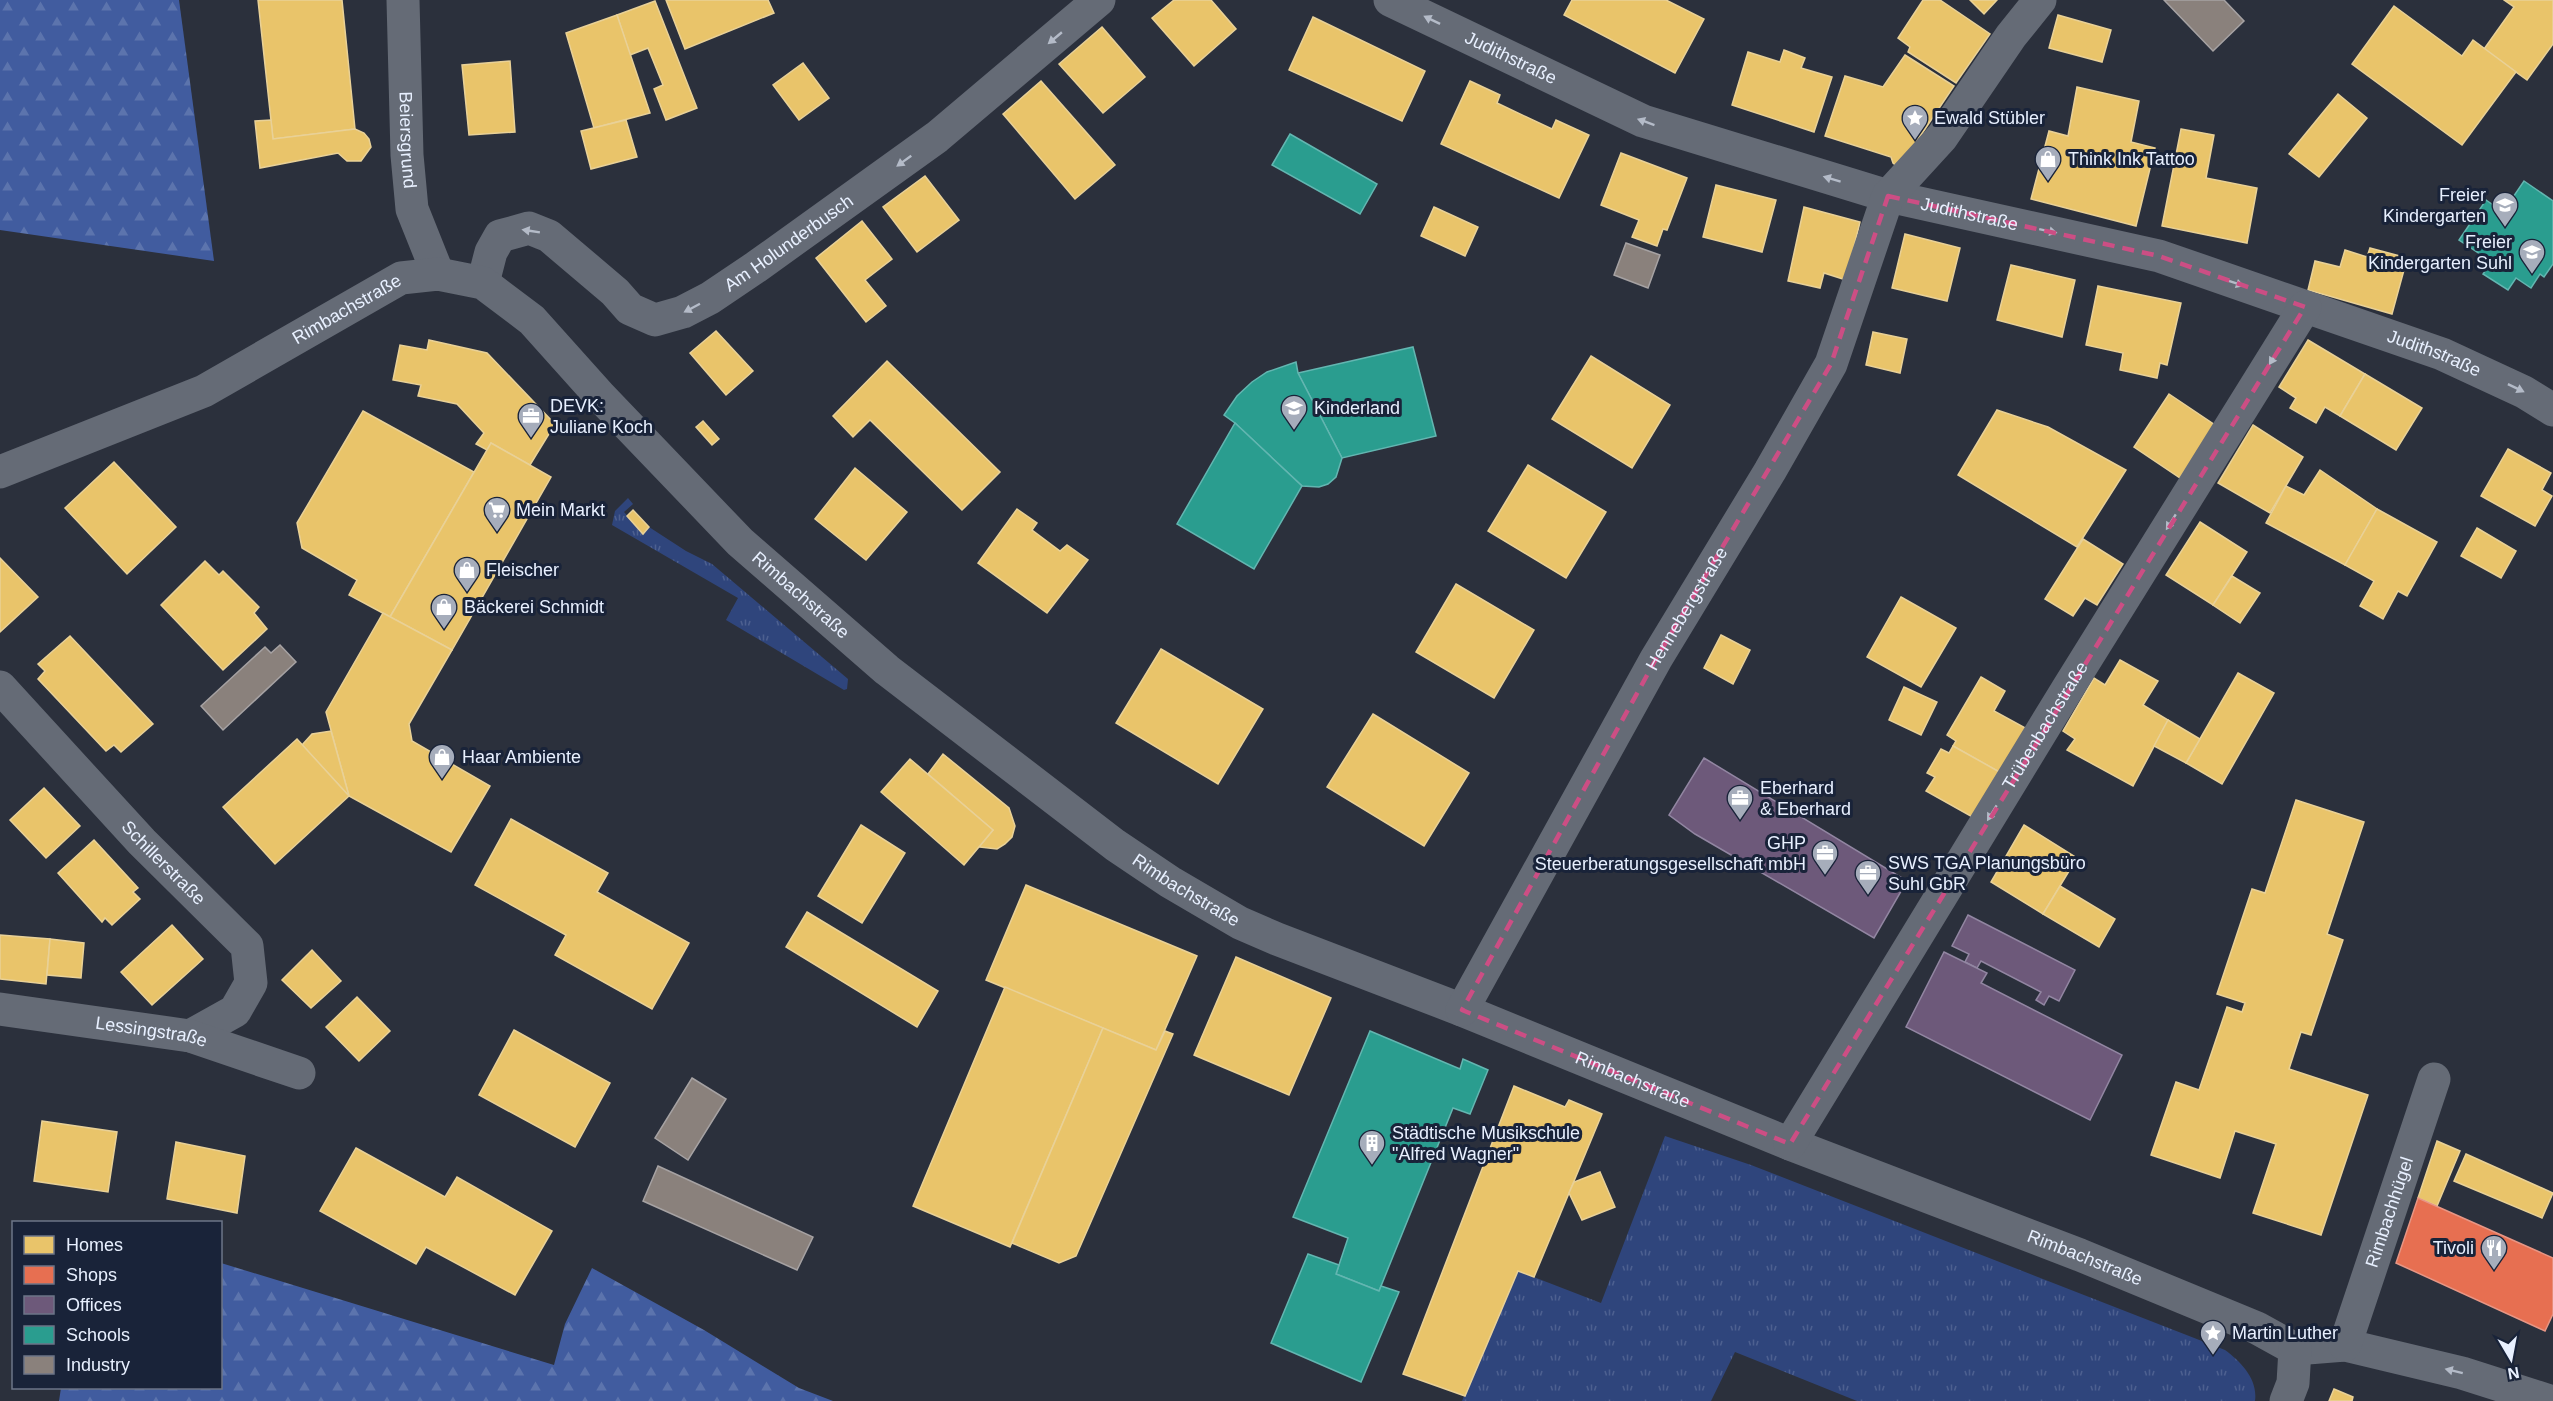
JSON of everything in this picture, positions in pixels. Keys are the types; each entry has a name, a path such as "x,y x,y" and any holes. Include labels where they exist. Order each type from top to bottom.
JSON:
{"street":[{"name":"Beiersgrund","path":"404,0 407,154 412,208 438,274"},
{"name":"Am Holunderbusch","path":"483,283 491,252 500,236 529,228 549,236 615,292 630,309 655,320 683,312 756,267 937,137 1099,0"},
{"name":"Judithstraße","path":"1390,0 1643,121 1888,196 2159,256 2442,354 2524,392 2553,410"},
{"path":"1888,196 1942,137 2011,36 2040,0"},
{"name":"Hennebergstraße","path":"1462,1010 1656,659 1770,471 1830,364 1888,196"},
{"name":"Rimbachstraße","path":"0,472 204,391 388,283 401,278 438,274 483,283 532,320 609,405 740,542 887,670 1070,812 1170,882 1240,922 1790,1144 2080,1255 2257,1328 2295,1349"},
{"name":"Trübenbachstraße","path":"1790,1144 2079,670 2305,307"},
{"name":"Schillerstraße","path":"0,687 142,842 247,946 251,983 235,1011 190,1036"},
{"name":"Lessingstraße","path":"0,1009 190,1036 299,1073"},
{"name":"Rimbachhügel","path":"2345,1346 2434,1079"},
{"path":"2286,1401 2293,1383 2295,1349 2345,1346 2462,1373 2550,1401"}],"highlighted area":[{"path":"1888,196 2159,256 2305,307 1790,1144 1462,1010 1656,659 1831,364"}],"green space":[{"path":"0,0 179,0 214,261 0,230"},
{"path":"628,498 633,504 624,512 643,533 649,527 686,551 712,564 848,679 847,689 844,690 726,620 738,598 612,525 615,511"},
{"path":"1665,1136 1751,1165 2225,1350 2237,1360 2251,1378 2255,1401 1857,1401 1735,1352 1711,1401 1462,1401 1518,1271 1601,1303"},
{"path":"222,1263 554,1365 565,1324 592,1268 704,1330 799,1388 833,1401 59,1401 61,1389 222,1389"}],"building: Homes":[{"path":"258,0 342,0 355,129 273,139"},
{"path":"666,0 768,0 774,13 685,49"},
{"path":"1174,0 1211,0 1236,29 1194,66 1152,18"},
{"path":"1572,0 1666,0 1704,19 1675,73 1564,15"},
{"path":"1923,0 1940,0 1990,34 1956,83 1908,52 1910,47 1898,38"},
{"path":"1970,0 1997,0 1984,14"},
{"path":"2504,0 2553,0 2553,44 2527,80 2484,49 2514,7"},
{"path":"655,1 697,108 666,120 654,89 663,85 648,48 630,55 617,15"},
{"path":"2394,6 2462,56 2473,40 2516,72 2462,145 2352,64"},
{"path":"617,15 650,113 594,128 566,33"},
{"path":"2058,15 2111,30 2102,62 2049,48"},
{"path":"1313,17 1425,71 1402,121 1289,70"},
{"path":"1102,27 1145,77 1103,113 1059,64"},
{"path":"1784,50 1805,58 1801,68 1832,77 1814,132 1732,105 1748,52 1780,62"},
{"path":"1905,55 1954,86 1899,168 1893,163 1891,157 1825,136 1845,76 1883,87"},
{"path":"510,61 515,132 469,135 462,65"},
{"path":"803,63 829,98 799,120 773,85"},
{"path":"1041,81 1115,165 1075,199 1003,114"},
{"path":"1470,81 1500,95 1497,103 1552,129 1556,120 1589,135 1559,198 1441,144"},
{"path":"2077,87 2139,101 2131,142 2155,148 2136,226 2031,199 2049,131 2068,136"},
{"path":"2338,94 2367,118 2319,177 2289,154"},
{"path":"271,120 273,139 355,129 364,133 371,147 361,161 347,161 338,153 260,168 255,121"},
{"path":"626,120 637,157 591,169 581,131"},
{"path":"2181,129 2214,135 2206,178 2257,188 2247,243 2162,226"},
{"path":"1621,153 1687,178 1667,230 1663,229 1657,246 1632,237 1639,220 1601,205"},
{"path":"925,176 959,220 917,252 883,207"},
{"path":"1716,185 1776,200 1762,252 1703,237"},
{"path":"1434,207 1478,227 1465,256 1421,236"},
{"path":"1804,207 1860,222 1846,280 1824,273 1820,288 1788,281"},
{"path":"862,221 892,259 865,280 886,306 866,322 816,258"},
{"path":"1905,234 1960,248 1947,301 1892,288"},
{"path":"2370,248 2400,256 2396,267 2404,270 2392,314 2308,290 2315,261 2340,267 2345,250 2367,257"},
{"path":"2011,265 2075,280 2062,337 1997,320"},
{"path":"2098,286 2181,303 2167,365 2160,363 2157,378 2120,370 2123,353 2086,345"},
{"path":"716,331 753,371 726,395 690,353"},
{"path":"1873,332 1907,339 1900,373 1866,365"},
{"path":"429,340 487,353 555,424 530,465 491,443 487,450 476,444 484,433 457,404 418,396 421,385 393,380 400,345 427,350"},
{"path":"2308,340 2365,374 2340,416 2325,407 2316,423 2290,408 2296,398 2279,387"},
{"path":"1591,356 1670,405 1632,468 1552,419"},
{"path":"887,361 1000,472 962,510 870,420 853,437 833,416"},
{"path":"2365,374 2422,408 2396,450 2340,416"},
{"path":"2169,394 2215,425 2180,478 2134,447"},
{"path":"1997,410 2048,427 2126,470 2077,547 1958,475"},
{"path":"363,411 474,472 390,617 349,595 357,580 302,548 297,523"},
{"path":"703,421 719,439 712,445 696,427"},
{"path":"2253,425 2303,457 2270,513 2218,483"},
{"path":"491,443 551,477 452,650 390,617"},
{"path":"2508,449 2551,473 2542,490 2552,496 2535,526 2481,496"},
{"path":"114,462 176,527 127,574 65,508"},
{"path":"1528,465 1606,512 1566,578 1488,531"},
{"path":"855,468 907,512 866,560 815,519"},
{"path":"2320,470 2377,509 2345,565 2266,523 2286,486 2304,495"},
{"path":"1017,509 1037,523 1032,530 1060,551 1067,545 1088,560 1047,613 978,563"},
{"path":"2377,509 2437,542 2407,596 2398,591 2383,619 2360,606 2374,581 2345,565"},
{"path":"633,510 649,527 643,534 627,516"},
{"path":"2200,522 2247,552 2213,605 2166,575"},
{"path":"2477,528 2516,551 2501,578 2461,556"},
{"path":"2083,539 2123,564 2097,605 2085,598 2073,616 2045,599"},
{"path":"0,558 38,597 0,632"},
{"path":"205,561 219,575 223,571 259,607 254,613 267,629 223,670 161,605"},
{"path":"2232,576 2260,593 2240,623 2213,605"},
{"path":"1456,584 1534,630 1494,698 1416,652"},
{"path":"1901,597 1956,628 1921,687 1867,657"},
{"path":"383,613 452,650 409,724 412,741 490,786 451,852 349,796 326,712"},
{"path":"1721,635 1750,650 1733,684 1704,668"},
{"path":"70,636 153,724 121,752 114,745 106,751 38,679 45,671 38,664"},
{"path":"1161,649 1263,709 1218,784 1116,723"},
{"path":"2120,660 2158,681 2143,705 2168,720 2133,786 2067,750 2075,739 2063,731 2094,678 2105,685"},
{"path":"2238,673 2274,693 2222,784 2186,763"},
{"path":"1981,677 2005,691 1994,711 2029,730 2003,774 1953,746 1956,741 1947,735"},
{"path":"1904,687 1937,702 1921,735 1889,720"},
{"path":"1373,714 1469,773 1424,846 1327,787"},
{"path":"2168,720 2200,739 2186,763 2154,746"},
{"path":"331,731 349,796 302,745 312,734"},
{"path":"297,739 349,796 275,864 223,807"},
{"path":"1953,746 2003,774 1976,819 1926,791 1935,777 1927,773 1941,749 1949,753"},
{"path":"943,754 1009,808 1015,826 1012,837 1005,844 997,849 979,847 993,830 928,774"},
{"path":"910,759 993,830 964,865 881,792"},
{"path":"44,788 80,826 46,858 10,820"},
{"path":"2296,800 2364,822 2327,934 2343,940 2311,1035 2301,1032 2289,1069 2368,1095 2321,1235 2253,1213 2276,1144 2235,1131 2220,1178 2151,1155 2176,1082 2199,1090 2227,1007 2242,1012 2245,1003 2217,994 2252,889 2265,893"},
{"path":"511,819 608,873 597,892 689,943 652,1009 555,955 566,935 475,885"},
{"path":"861,825 905,853 862,923 818,896"},
{"path":"2024,825 2077,858 2043,914 1991,882"},
{"path":"94,840 138,888 133,892 140,899 112,925 105,918 102,922 58,873"},
{"path":"1026,885 1197,956 1156,1050 986,980"},
{"path":"2060,886 2115,919 2099,947 2043,914"},
{"path":"807,912 938,991 917,1027 786,947"},
{"path":"172,925 203,959 152,1005 121,972"},
{"path":"0,935 50,939 46,984 0,979"},
{"path":"50,939 84,943 81,978 47,975"},
{"path":"312,950 341,981 311,1008 282,980"},
{"path":"1236,957 1331,998 1289,1095 1194,1055"},
{"path":"1005,987 1103,1028 1010,1247 913,1206"},
{"path":"357,997 390,1031 359,1061 326,1027"},
{"path":"1103,1028 1156,1050 1165,1031 1173,1034 1076,1256 1059,1263 1012,1243"},
{"path":"514,1030 610,1083 575,1147 479,1095"},
{"path":"1514,1086 1565,1107 1569,1100 1602,1114 1534,1277 1518,1271 1465,1396 1403,1374"},
{"path":"42,1121 117,1132 108,1192 34,1181"},
{"path":"2437,1141 2460,1151 2437,1206 2418,1198"},
{"path":"176,1142 245,1156 237,1213 167,1199"},
{"path":"356,1148 445,1197 457,1177 552,1231 515,1295 426,1247 416,1264 320,1211"},
{"path":"2466,1154 2553,1193 2542,1218 2454,1181"},
{"path":"1600,1172 1615,1207 1582,1220 1569,1193 1574,1182"},
{"path":"2334,1389 2353,1397 2352,1401 2329,1401"}],"building: Shops":[{"path":"2418,1198 2553,1258 2553,1314 2545,1331 2396,1263"}],"building: Offices":[{"path":"1704,758 1907,881 1874,938 1695,834 1669,815"},
{"path":"1968,915 2075,970 2059,1001 2049,996 2044,1005 2036,1000 2041,992 1981,961 1977,968 1965,962 1969,954 1952,946"},
{"path":"1944,952 1987,973 1981,983 2122,1055 2090,1120 1906,1027"}],"building: Schools":[{"path":"1290,134 1377,184 1360,214 1272,165"},
{"path":"2524,181 2553,201 2553,264 2544,277 2540,274 2531,288 2516,278 2508,290 2483,274 2492,262 2459,240 2486,200 2503,212"},
{"path":"1413,347 1436,436 1342,458 1298,373"},
{"path":"1296,362 1298,373 1342,458 1336,477 1328,484 1319,487 1302,486 1224,415 1237,396 1252,382 1267,372"},
{"path":"1235,423 1302,486 1254,569 1177,524"},
{"name":"Städtische Musikschule \"Alfred Wagner\"","path":"1370,1031 1460,1069 1463,1059 1488,1070 1470,1114 1453,1108 1379,1291 1336,1274 1348,1238 1293,1217"},
{"path":"1308,1254 1339,1265 1336,1274 1379,1291 1381,1286 1399,1292 1361,1382 1271,1343"}],"building: Industry":[{"path":"2164,0 2224,0 2244,21 2213,51"},
{"path":"1626,243 1660,255 1648,288 1614,275"},
{"path":"280,645 296,662 223,730 201,706 265,647 271,653"},
{"path":"692,1078 726,1099 688,1160 655,1138"},
{"path":"658,1166 813,1237 797,1270 643,1201"}],"place":[{"name":"Ewald Stübler","path":"1915,141"},
{"name":"Think Ink Tattoo","path":"2048,182"},
{"name":"Freier Kindergarten","path":"2505,228"},
{"name":"Freier Kindergarten Suhl","path":"2532,275"},
{"name":"Kinderland","path":"1294,431"},
{"name":"DEVK: Juliane Koch","path":"531,439"},
{"name":"Mein Markt","path":"497,533"},
{"name":"Fleischer","path":"467,593"},
{"name":"Bäckerei Schmidt","path":"444,630"},
{"name":"Haar Ambiente","path":"442,780"},
{"name":"Eberhard & Eberhard","path":"1740,821"},
{"name":"GHP Steuerberatungsgesellschaft mbH","path":"1825,876"},
{"name":"SWS TGA Planungsbüro Suhl GbR","path":"1868,896"},
{"name":"Städtische Musikschule \"Alfred Wagner\"","path":"1372,1166"},
{"name":"Tivoli","path":"2494,1271"},
{"name":"Martin Luther","path":"2213,1356"}]}
